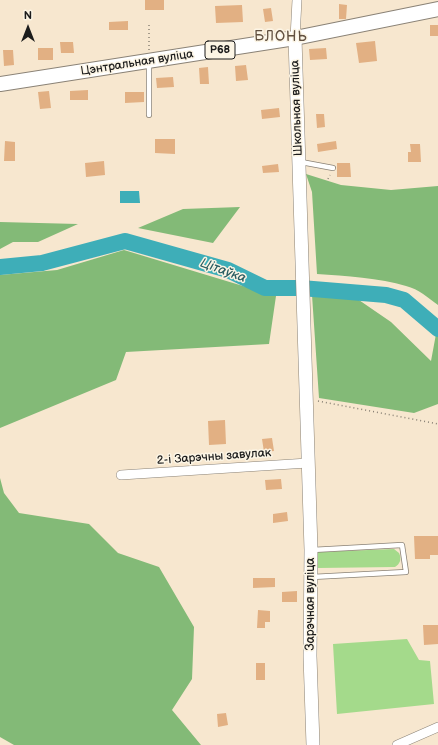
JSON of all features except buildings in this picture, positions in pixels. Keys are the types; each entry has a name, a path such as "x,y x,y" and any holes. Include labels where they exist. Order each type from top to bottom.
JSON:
{"main road":[{"name":"Цэнтральная вуліца","path":"0,84 149,62 295,38 438,9"},
{"name":"Школьная вуліца","path":"295,38 304,336"},
{"name":"Зарэчная вуліца","path":"304,336 311,550 313,745"}],"street":[{"name":"Школьная вуліца","path":"295,38 298,0"},
{"name":"2-і Зарэчны завулак","path":"122,475 308,463"},
{"path":"397,745 438,727"}],"lane":[{"path":"149,62 149,115"},
{"path":"300,165 333,168"},
{"path":"311,550 402,545 406,572 311,577"}],"path":[{"path":"149,22 149,62"},
{"path":"306,399 438,424"}],"green space":[{"path":"306,174 341,185 391,190 438,186 438,305 415,289 396,283 317,274 312,192"},
{"path":"240,207 213,243 138,228 183,209"},
{"path":"0,222 78,224 38,242 13,242 0,249"},
{"path":"124,250 276,296 269,344 126,352 116,380 0,428 0,275 57,270"},
{"path":"312,295 356,298 391,322 431,361 436,334 438,336 438,404 414,413 319,398"},
{"path":"0,478 4,493 19,513 89,524 118,553 159,567 194,627 192,679 172,710 201,745 14,745 0,737"},
{"path":"394,549 399,553 400,557 399,563 395,567 318,568 317,552"},
{"path":"407,639 419,660 430,661 434,704 337,714 333,644"}],"water":[{"path":"120,191 139,191 140,203 120,203"}],"waterway":[{"name":"Цітаўка","path":"0,267 42,263 125,241 228,270 265,288 301,288 386,295 404,300 438,329"}],"district":[{"name":"БЛОНЬ","path":"281,37"}]}
